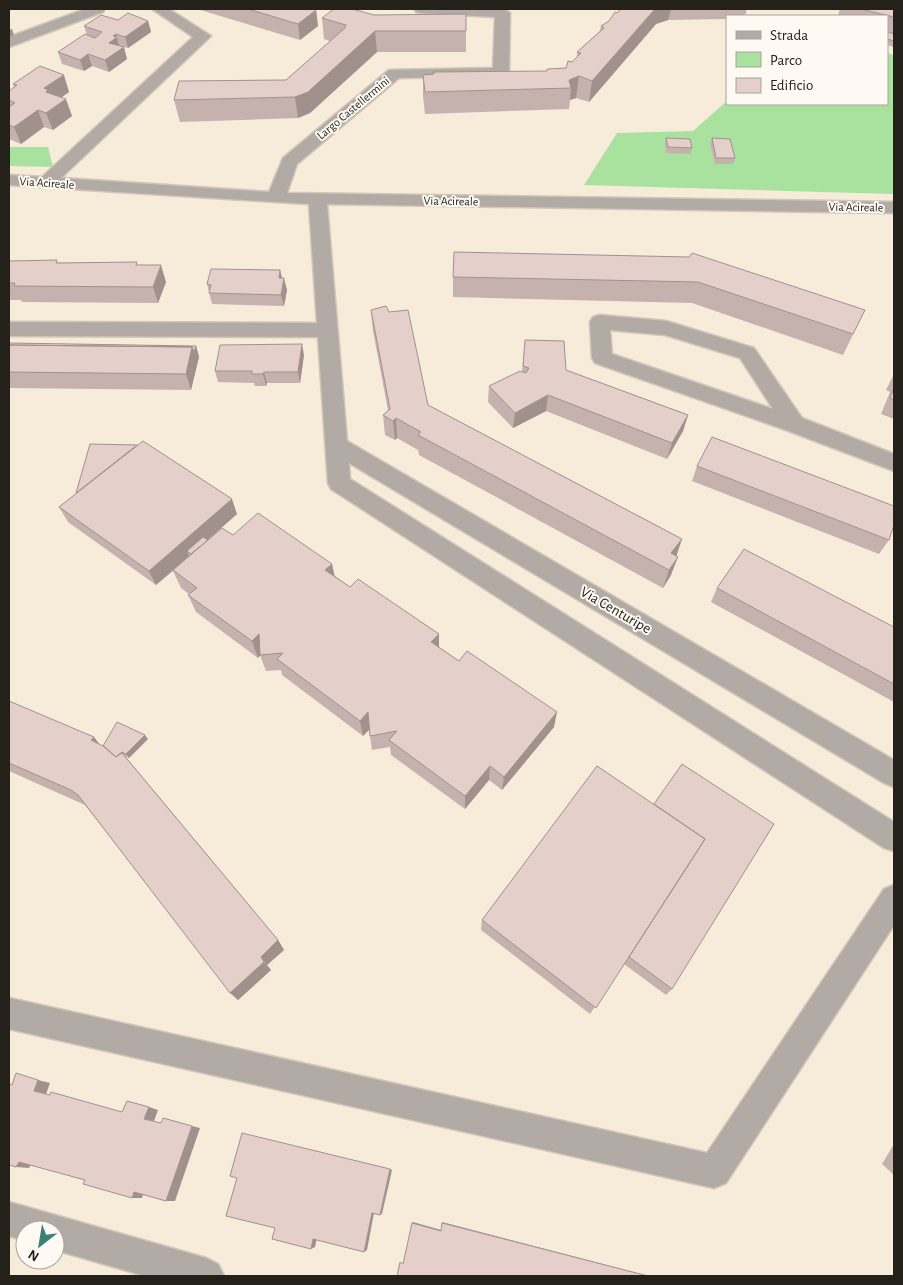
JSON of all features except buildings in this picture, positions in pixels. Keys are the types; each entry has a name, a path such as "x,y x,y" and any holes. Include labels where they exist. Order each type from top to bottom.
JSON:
{"street":[{"path":"9,42 98,9"},
{"path":"46,183 203,36 160,9"},
{"name":"Largo Castellermini","path":"276,198 289,162 395,73 501,73 503,14 421,9"},
{"name":"Via Acireale","path":"9,180 276,198 894,207"},
{"path":"318,199 338,446 339,483 894,838"},
{"path":"794,424 747,353 666,328 600,322 602,358 794,424 894,463"},
{"path":"9,329 328,330"},
{"name":"Via Centuripe","path":"338,446 894,774"},
{"path":"9,1014 714,1171 894,899"},
{"path":"65,1236 206,1276"}],"green space":[{"path":"888,53 894,55 894,194 584,185 617,133 693,131 726,102 726,105 888,105"},
{"path":"9,147 48,147 53,167 9,166"}]}
